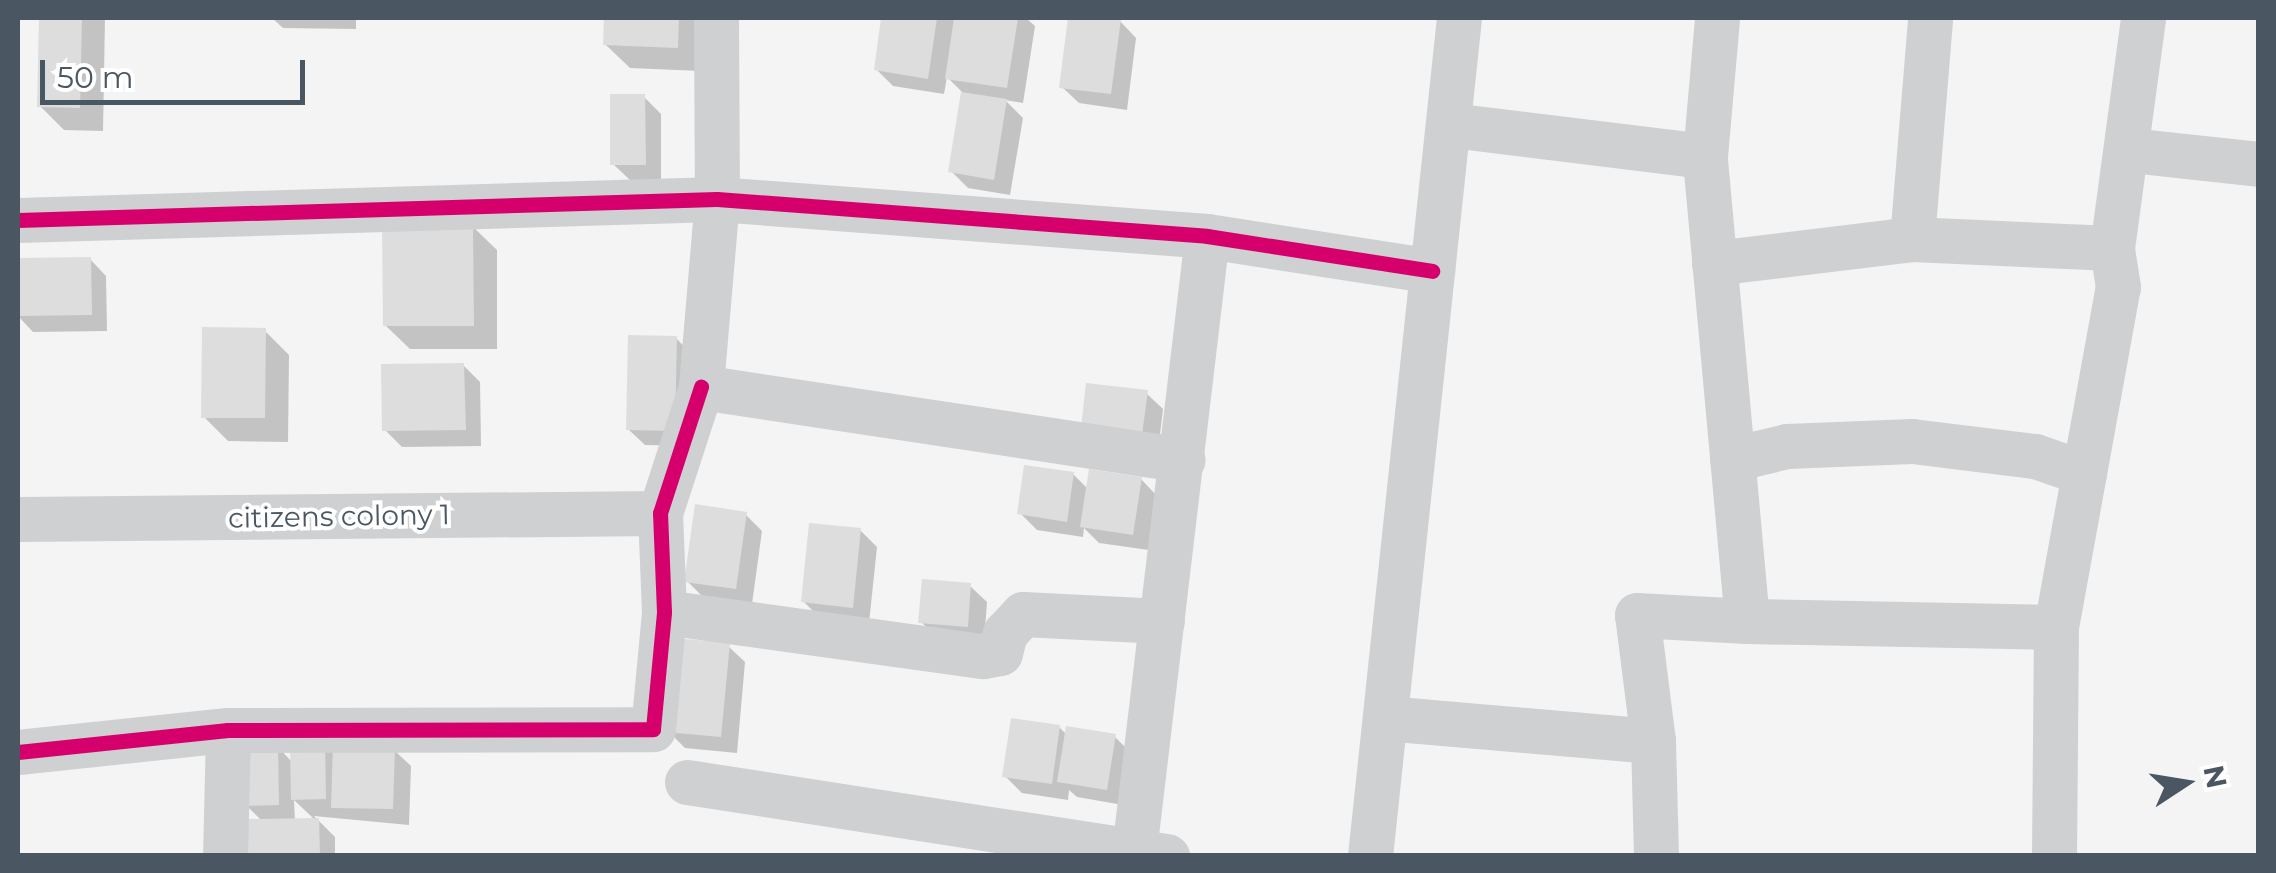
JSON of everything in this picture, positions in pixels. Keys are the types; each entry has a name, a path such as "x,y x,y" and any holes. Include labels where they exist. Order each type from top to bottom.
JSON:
{"street":[{"path":"18,752 228,730 653,729 664,612 660,513 701,387 718,200 716,18"},
{"path":"1370,856 1451,125 1459,18"},
{"path":"1717,18 1705,156 1746,621"},
{"path":"1912,239 1930,18"},
{"path":"2054,856 2056,627 2118,287 2112,248 2130,150 2143,18"},
{"path":"1451,125 1705,156"},
{"path":"2130,150 2258,164"},
{"path":"18,220 718,200 1207,236 1432,271"},
{"path":"687,782 1150,853 1162,621 1207,236"},
{"path":"1714,263 1912,239 2112,248"},
{"path":"701,387 1182,460"},
{"path":"1732,459 1787,446 1912,441 2035,456 2084,474"},
{"name":"citizens colony 1","path":"18,519 660,513"},
{"path":"664,612 956,656 1000,653 1005,632 1024,614 1162,621"},
{"path":"1656,856 1653,741 1636,615 2056,627"},
{"path":"1385,718 1653,741"},
{"path":"225,856 228,730"}],"building":[{"path":"39,18 82,18 80,108 37,107"},
{"path":"604,18 679,18 678,48 603,45"},
{"path":"881,18 937,18 928,79 874,70"},
{"path":"954,18 1018,18 1007,88 945,79"},
{"path":"1068,18 1121,19 1111,94 1059,88"},
{"path":"961,92 1007,99 994,180 948,172"},
{"path":"610,94 645,94 646,165 610,165"},
{"path":"473,223 474,326 383,326 382,224"},
{"path":"91,257 92,315 18,316 18,258"},
{"path":"202,327 266,328 265,418 201,418"},
{"path":"628,335 677,336 675,431 626,430"},
{"path":"464,363 466,430 382,431 381,364"},
{"path":"1086,383 1148,390 1142,435 1081,428"},
{"path":"1024,465 1074,472 1067,522 1017,514"},
{"path":"1089,469 1142,477 1133,535 1080,527"},
{"path":"695,504 747,512 736,589 684,582"},
{"path":"809,523 861,528 853,608 801,602"},
{"path":"922,579 971,583 968,627 918,623"},
{"path":"674,638 730,643 721,737 665,732"},
{"path":"1011,718 1060,725 1052,784 1002,777"},
{"path":"1066,726 1116,734 1107,790 1057,782"},
{"path":"325,741 326,799 291,800 290,743"},
{"path":"278,744 279,805 243,806 241,745"},
{"path":"333,745 395,747 393,809 331,808"},
{"path":"319,818 320,856 247,856 246,819"}],"cycle path":[{"path":"18,220 717,199 1207,236 1432,271"},
{"path":"18,752 228,730 653,729 664,612 660,513 701,387"}]}
